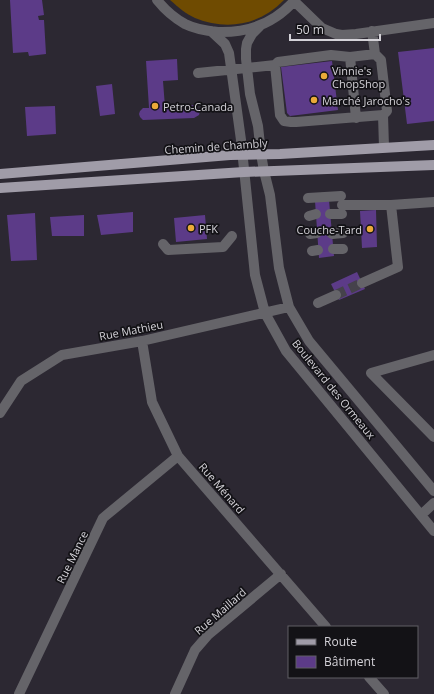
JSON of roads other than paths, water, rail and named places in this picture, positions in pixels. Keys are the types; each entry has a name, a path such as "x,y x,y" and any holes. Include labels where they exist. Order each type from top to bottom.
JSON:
{"main road":[{"name":"Chemin de Chambly","path":"0,174 242,155 434,144"},
{"path":"0,188 244,172 434,165"}],"street":[{"path":"157,0 171,14 185,24 211,31 230,32 252,29 276,17 294,1 322,28 329,32 342,35 434,23"},
{"name":"Boulevard des Ormeaux","path":"260,26 252,34 247,43 245,55 250,94 258,126 261,154 270,195 279,268 290,307 309,341 434,491"},
{"name":"Boulevard des Ormeaux","path":"211,31 228,48 229,53 255,275 265,313 286,351 434,531"},
{"path":"372,31 375,54 381,60 387,111 383,116 384,147"},
{"path":"198,73 275,65 278,62 331,55 350,58 375,54"},
{"path":"350,58 356,118"},
{"path":"275,65 280,115 284,121 296,122 383,116"},
{"path":"308,198 342,205 392,205 434,202"},
{"path":"330,214 342,205"},
{"path":"362,283 398,267 392,205"},
{"path":"332,234 343,233"},
{"path":"163,244 168,250 223,247 232,236"},
{"path":"318,303 336,295"},
{"name":"Rue Mathieu","path":"0,413 21,381 62,355 142,341 290,307"},
{"name":"Rue Ménard","path":"142,341 152,402 178,456 325,626"},
{"path":"434,354 371,373 434,437"},
{"name":"Rue Mance","path":"19,694 103,518 178,456"},
{"path":"420,515 434,503"},
{"name":"Rue Maillard","path":"175,694 195,650 208,635 280,574"},
{"path":"370,678 384,694"}],"tunnel":[{"path":"336,295 362,283"}],"place":[{"name":"Vinnie's ChopShop","path":"324,76"},
{"name":"Marché Jarocho's","path":"314,100"},
{"name":"Petro-Canada","path":"155,106"},
{"name":"PFK","path":"191,228"},
{"name":"Couche-Tard","path":"370,229"}]}
